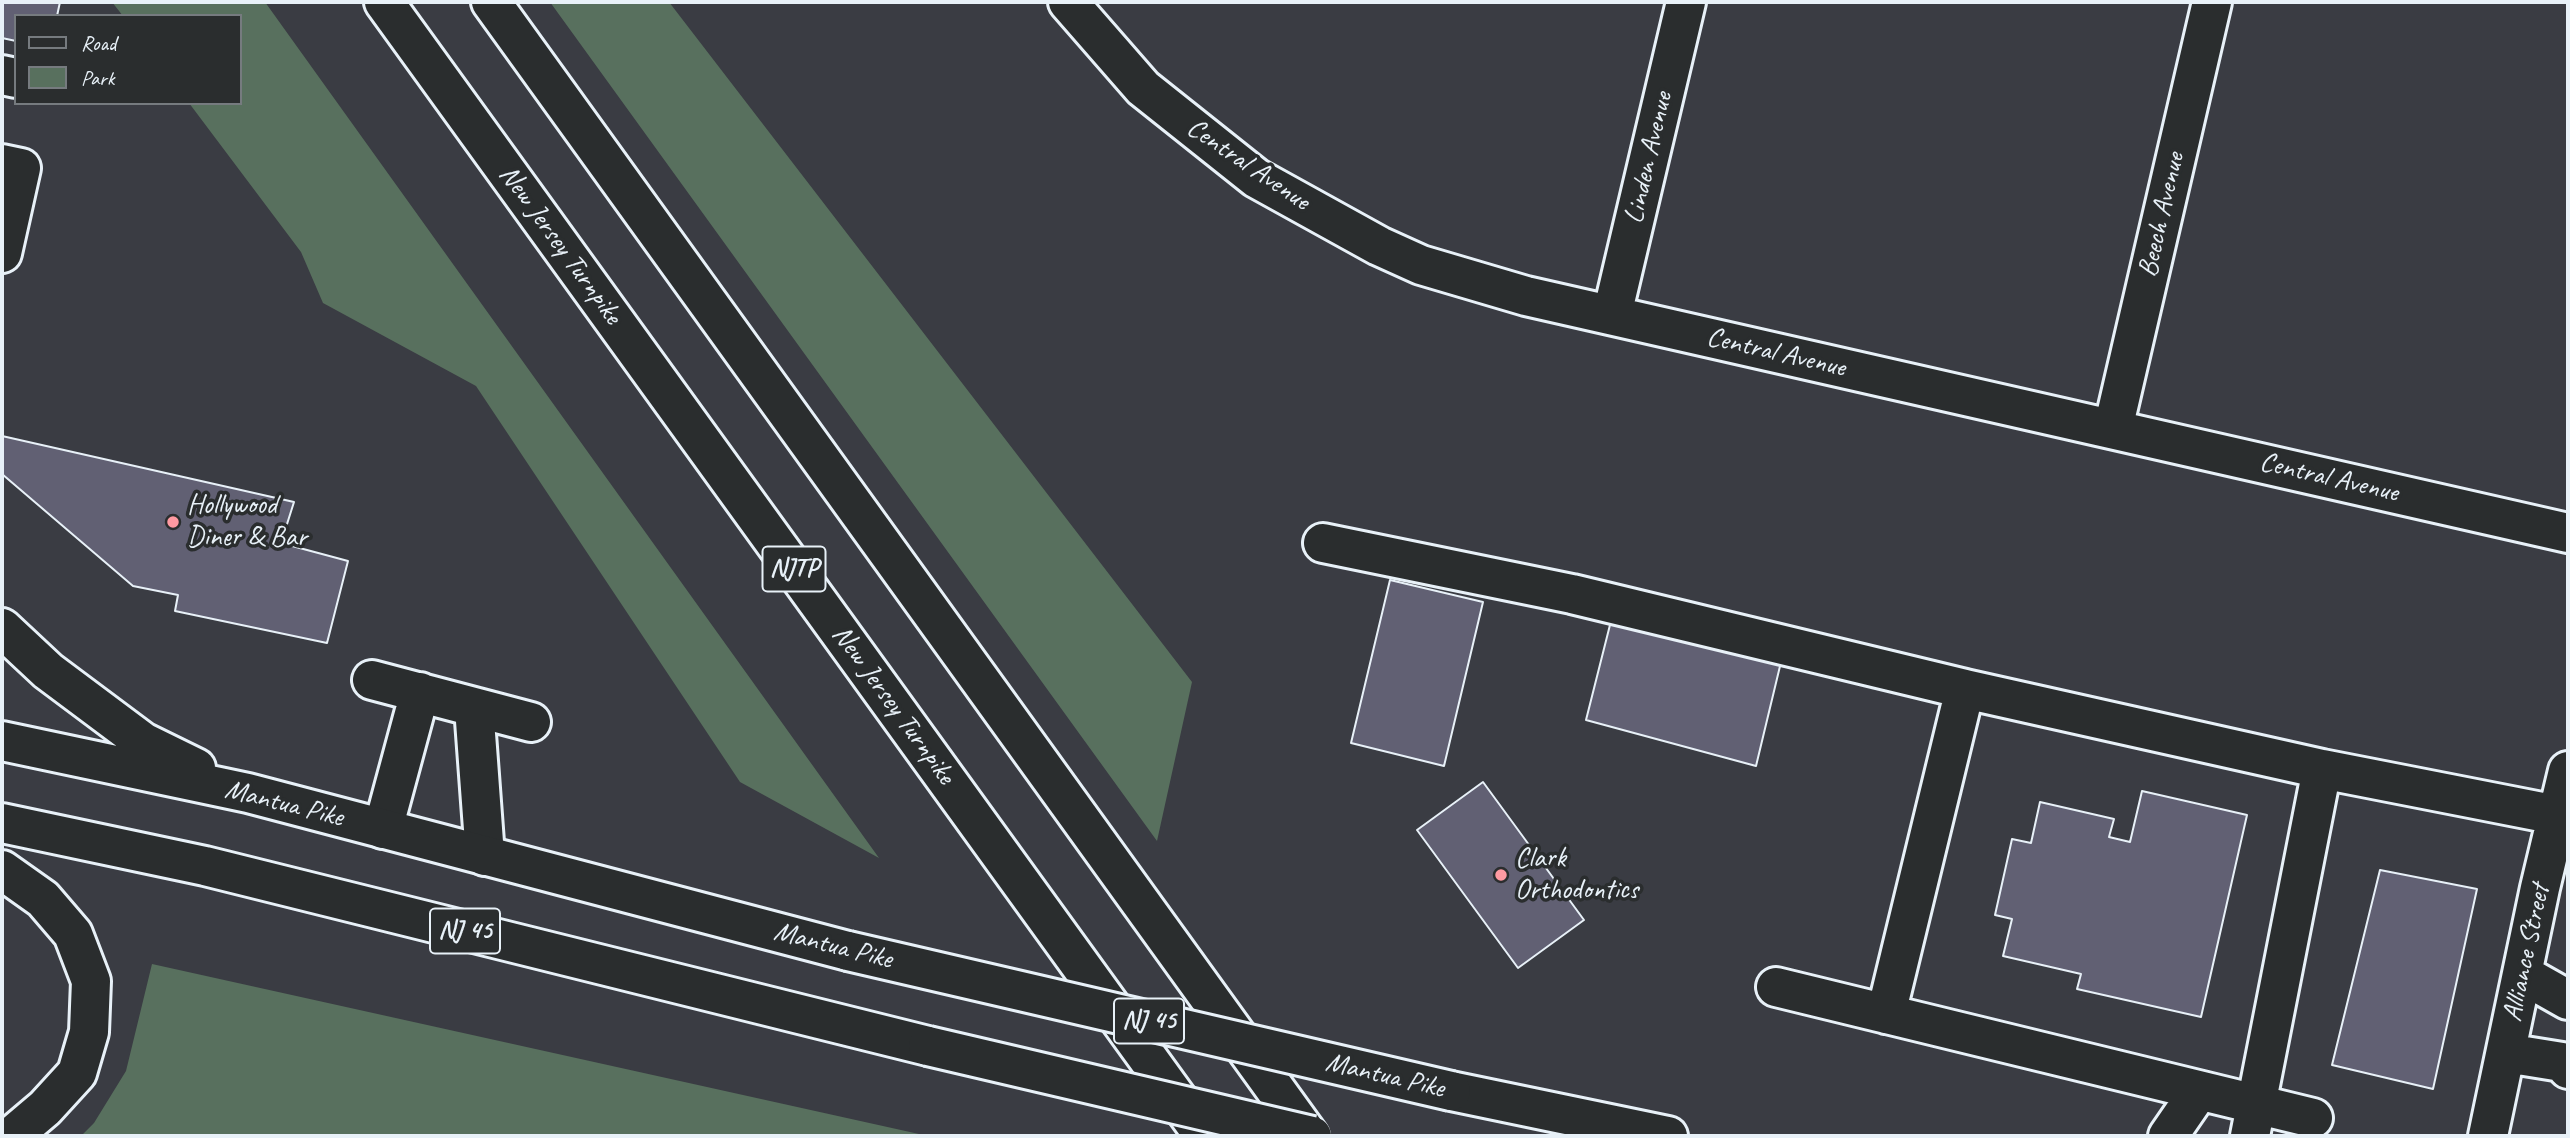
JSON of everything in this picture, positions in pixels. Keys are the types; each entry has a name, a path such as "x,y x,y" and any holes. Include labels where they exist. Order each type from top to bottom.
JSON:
{"main road":[{"name":"New Jersey Turnpike","path":"384,2 1204,1136"},
{"path":"492,2 1310,1136"},
{"name":"Central Avenue","path":"1068,2 1143,88 1186,124 1267,184 1379,246 1421,265 1526,296 2568,533"},
{"name":"Linden Avenue","path":"1612,315 1686,2"},
{"name":"Beech Avenue","path":"2113,429 2212,2"},
{"path":"2,164 21,168 2,253"},
{"path":"1323,543 1572,594 1965,689 2322,769 2557,815"},
{"path":"2,628 48,671 143,742 248,793"},
{"path":"372,680 531,722"},
{"path":"1886,1014 1965,689"},
{"path":"383,829 420,692"},
{"path":"474,707 485,856"},
{"name":"Mantua Pike","path":"2,741 248,793 848,951 1451,1091 1668,1136"},
{"path":"2252,1120 2322,769"},
{"name":"Alliance Street","path":"2488,1136 2522,974 2554,891 2557,815 2568,771"},
{"name":"NJ 45","path":"2,823 205,866 928,1046 1310,1136"},
{"path":"2,870 43,899 73,934 91,982 89,1032 77,1073 45,1108 12,1136"},
{"path":"2522,974 2568,1000"},
{"path":"1776,987 2199,1091 2252,1120 2313,1118"},
{"path":"2506,1053 2562,1062 2568,1069"},
{"path":"2168,1136 2199,1091"}],"green space":[{"path":"112,2 265,2 879,858 740,782 476,386 323,303 301,252 191,105 242,105 242,14 121,14"},
{"path":"550,2 669,2 1192,682 1157,841"},
{"path":"152,964 928,1136 81,1136 94,1123 126,1071"}],"building":[{"path":"2,2 60,2 57,14 14,14 14,41 2,38"},
{"name":"Hollywood Diner & Bar","path":"2,436 294,502 281,543 348,561 327,643 175,611 178,595 133,586 2,474"},
{"path":"1390,580 1483,602 1444,766 1351,743"},
{"path":"1613,613 1781,662 1756,766 1586,720"},
{"name":"Clark Orthodontics","path":"1483,782 1584,920 1518,968 1417,830"},
{"path":"2142,791 2247,815 2201,1017 2077,989 2081,974 2003,956 2012,919 1995,915 2012,839 2031,843 2040,802 2114,819 2109,837 2130,842"},
{"path":"2380,870 2477,889 2433,1089 2332,1065"}],"place":[{"name":"Hollywood Diner & Bar","path":"173,522"},
{"name":"Clark Orthodontics","path":"1501,875"}]}
